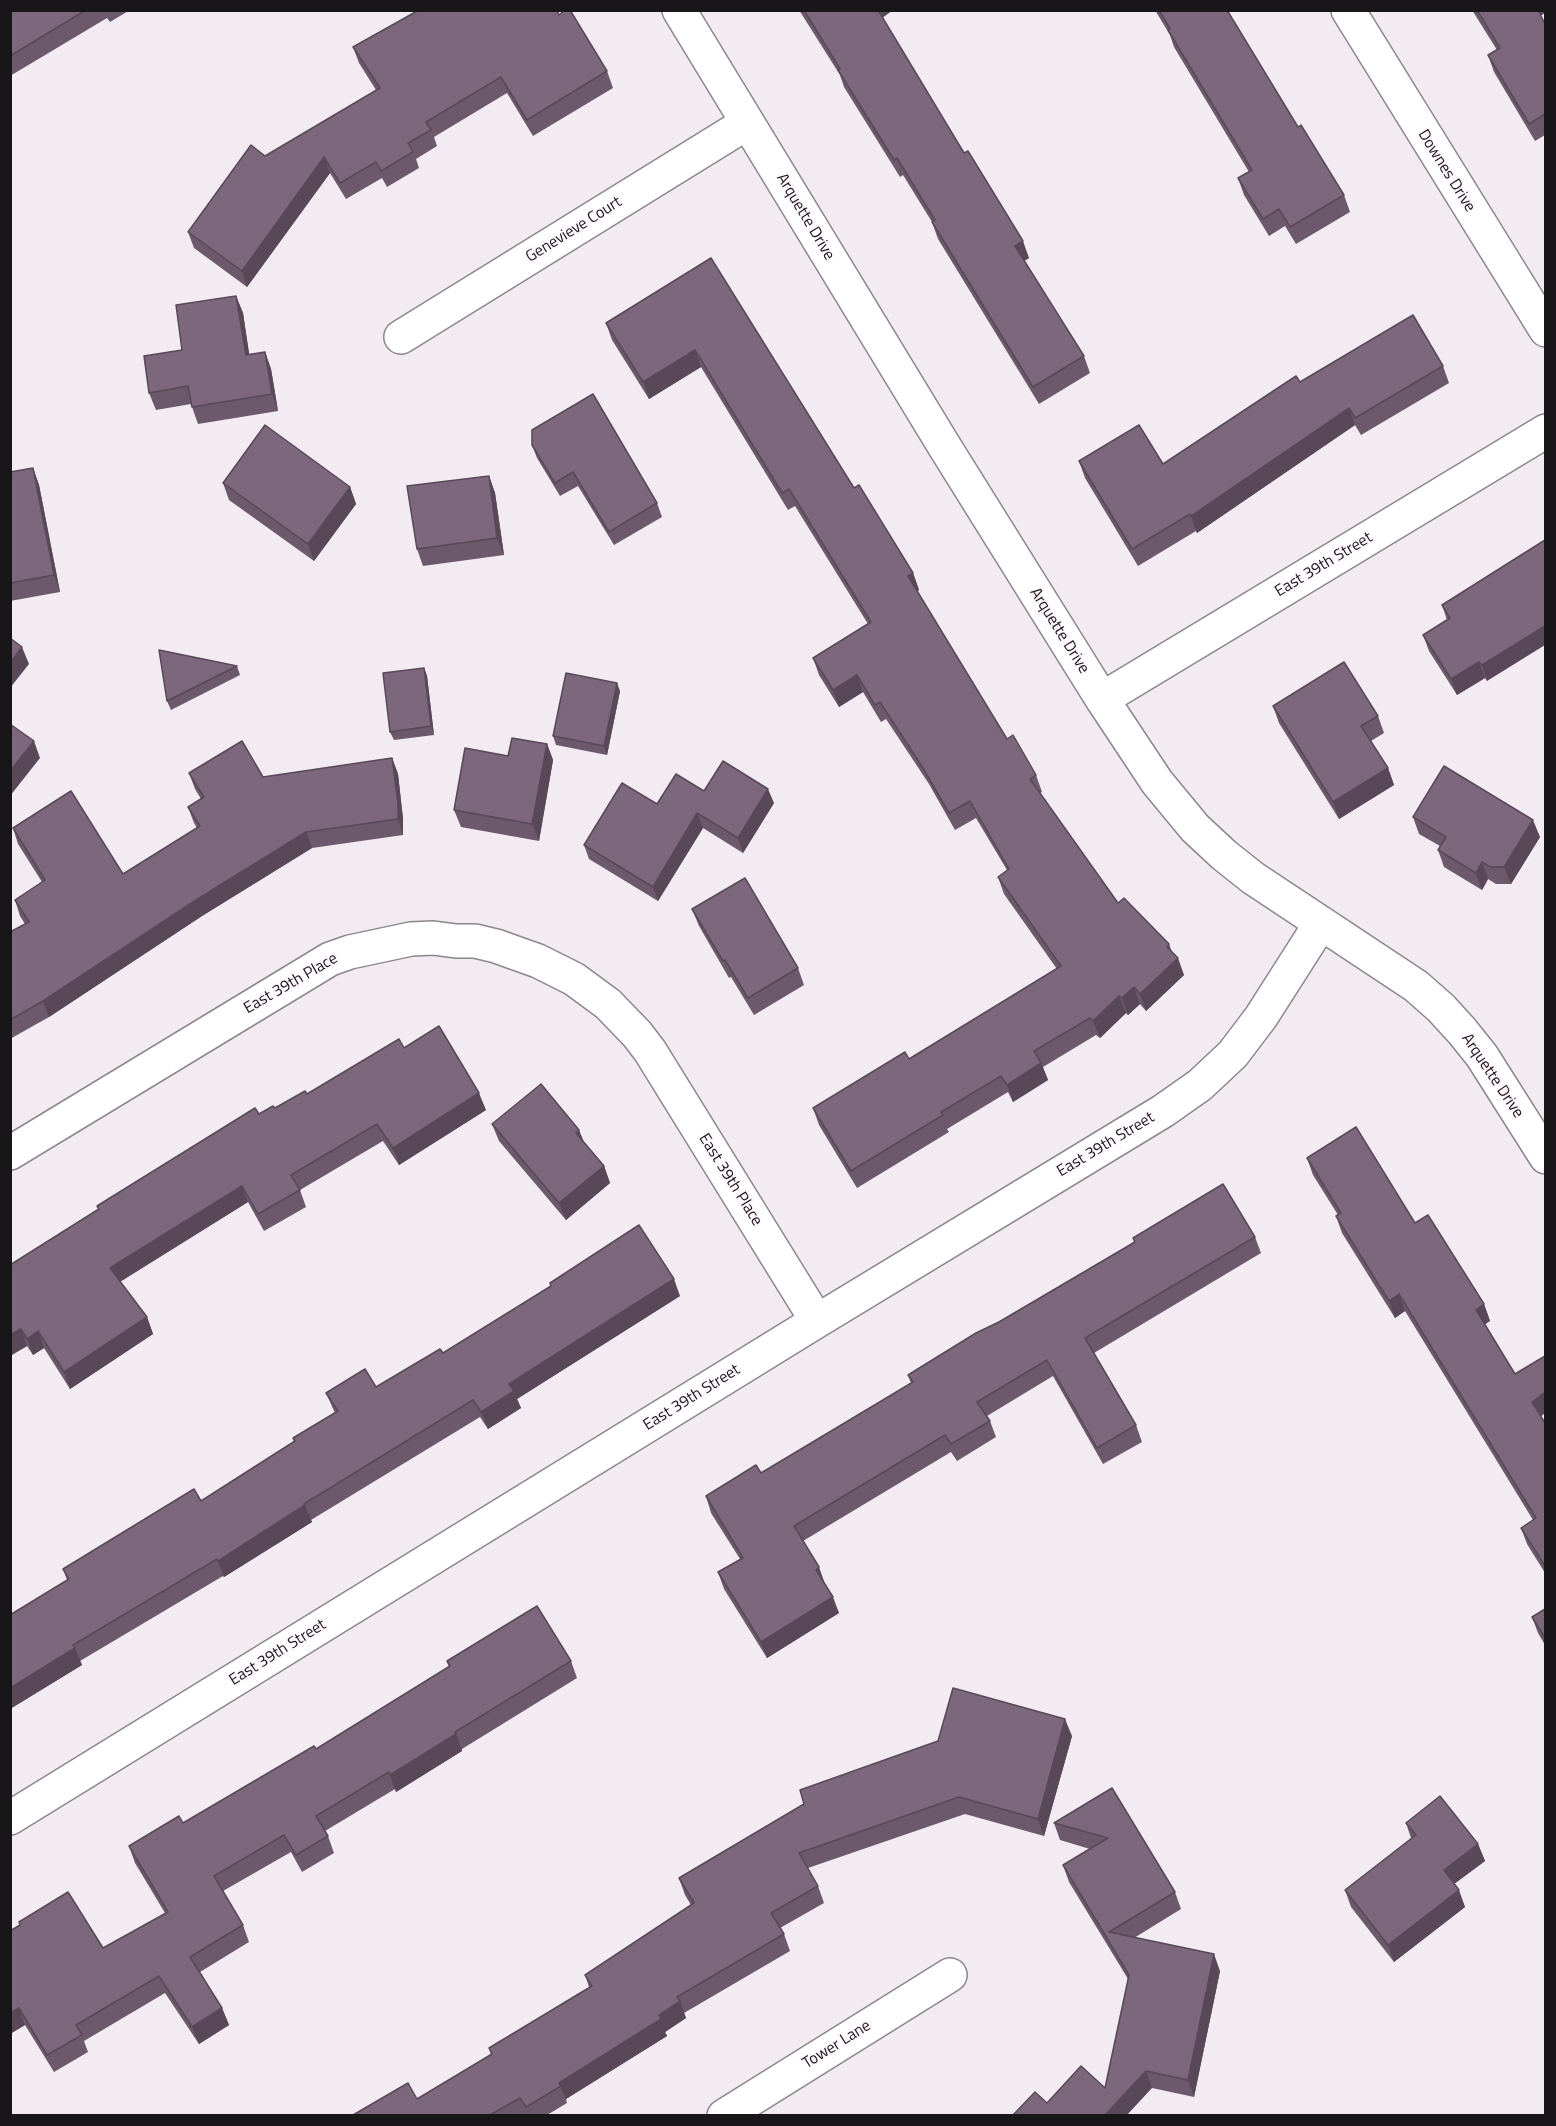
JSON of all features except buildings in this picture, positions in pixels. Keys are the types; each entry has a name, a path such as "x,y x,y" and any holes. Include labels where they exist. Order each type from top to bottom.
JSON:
{"street":[{"name":"Arquette Drive","path":"679,10 943,444 1102,699 1157,782 1195,828 1224,855 1253,878 1416,986 1441,1008 1482,1056 1543,1149"},
{"name":"Downes Drive","path":"1348,10 1545,330"},
{"name":"Genevieve Court","path":"401,337 747,123"},
{"name":"East 39th Street","path":"1102,699 1545,432"},
{"name":"East 39th Street","path":"10,1818 817,1321 1163,1111 1200,1085 1233,1054 1261,1017 1322,924"},
{"name":"East 39th Place","path":"10,1153 330,959 350,952 411,939 475,941 538,961 574,979 608,1004 630,1026 650,1051 817,1321"},
{"name":"Tower Lane","path":"724,2115 950,1975"}]}
